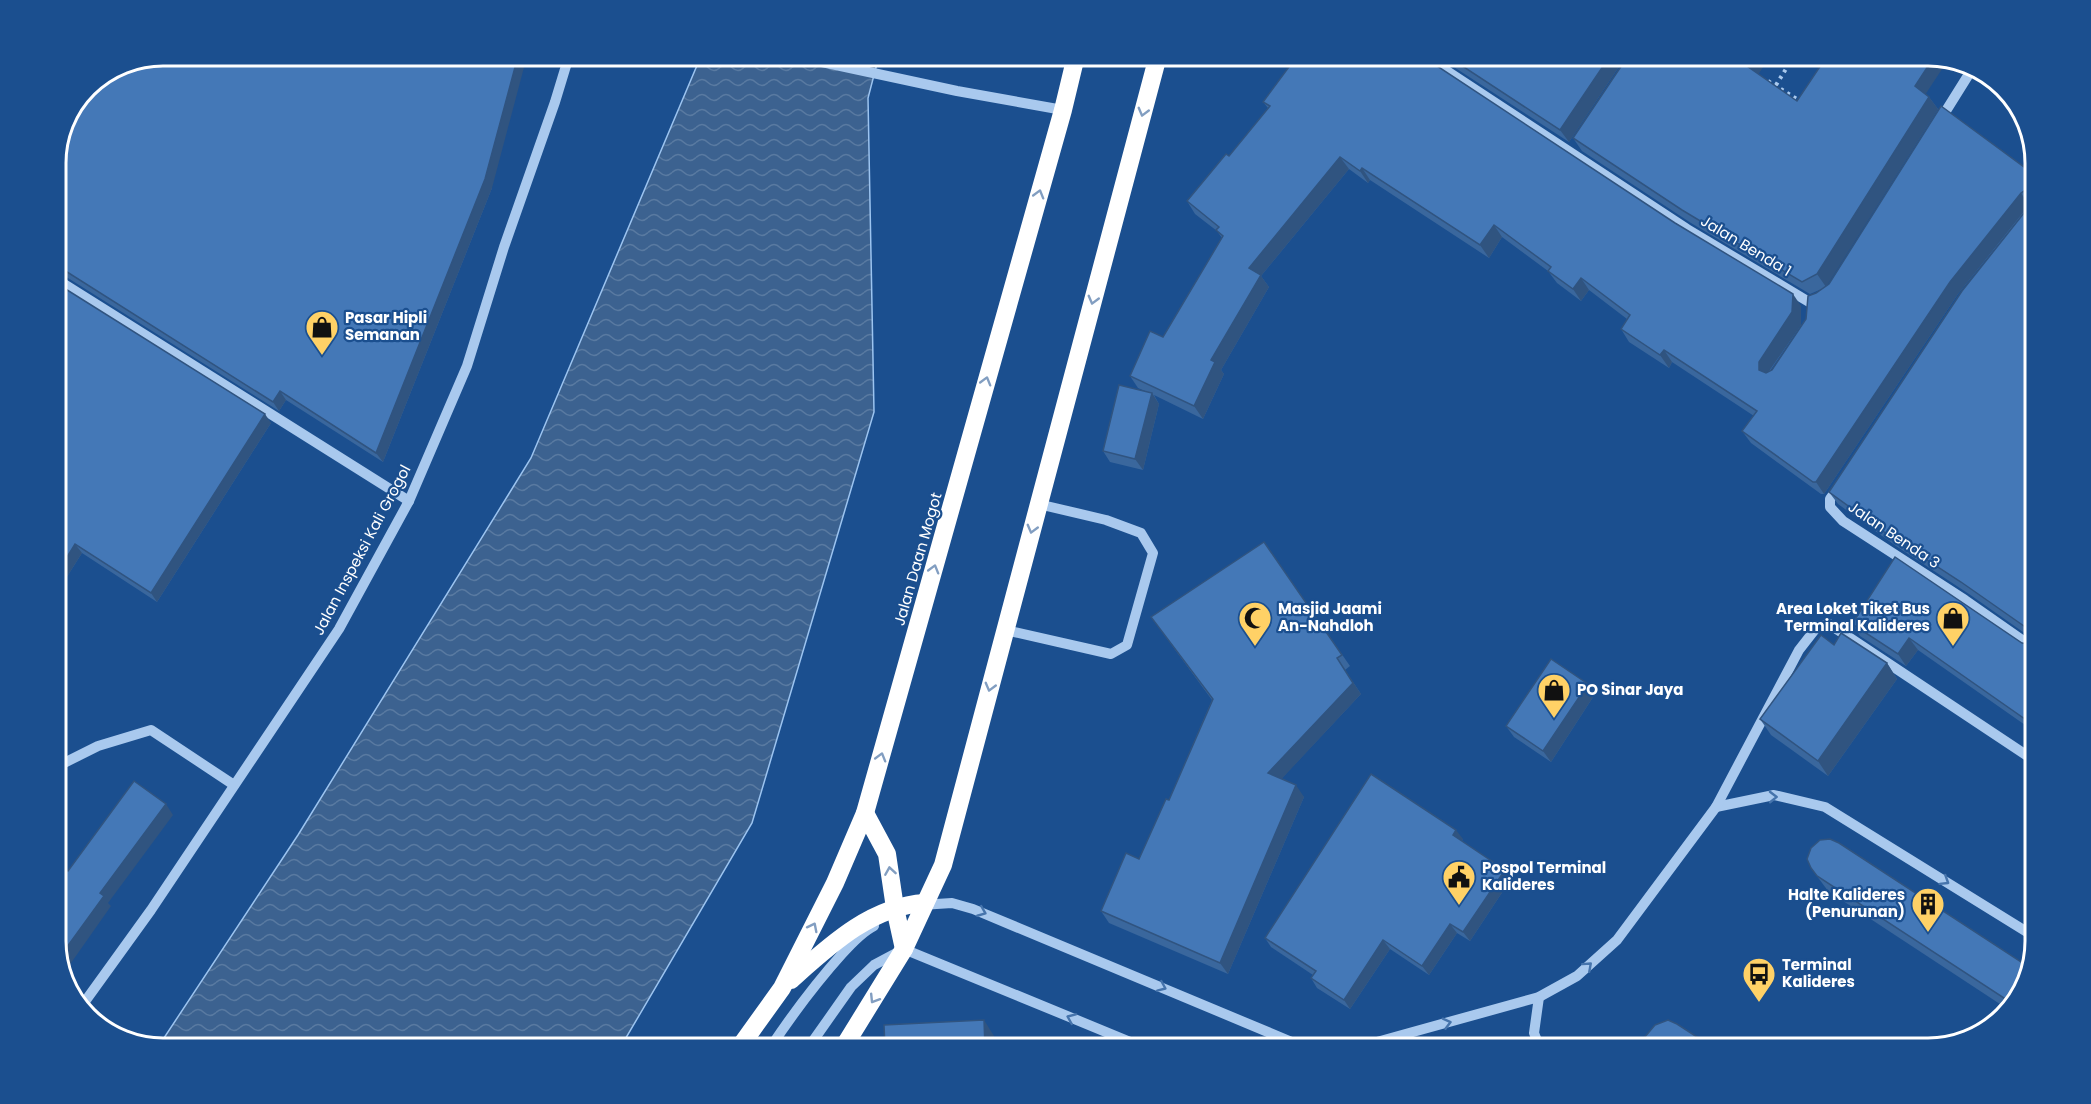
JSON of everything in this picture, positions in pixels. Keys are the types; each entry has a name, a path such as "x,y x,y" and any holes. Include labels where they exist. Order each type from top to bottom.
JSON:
{"highway":[{"name":"Jalan Daan Mogot","path":"746,1038 782,988 836,883 866,813 1074,66"},
{"path":"849,1038 904,949 943,865 1155,66"},
{"path":"866,813 887,854 904,949"},
{"path":"782,988 819,955 871,918 925,903"}],"street":[{"name":"Jalan Inspeksi Kali Grogol","path":"86,1000 152,910 339,629 408,501 467,366 504,248 566,66"},
{"path":"841,66 957,91 1063,110"},
{"name":"Jalan Benda 1","path":"1440,66 1574,148 1687,229 1809,306 1831,292"},
{"path":"1932,132 1968,75"},
{"path":"66,285 408,501"},
{"name":"Jalan Benda 3","path":"1843,479 1830,499 1830,507 1839,517 2025,642"},
{"path":"1005,630 1110,654 1127,645 1153,553 1141,533 1106,520 1038,504"},
{"path":"1388,1038 1539,997 1577,976 1617,940 1716,807 1799,651 1817,627 1829,624 2025,754"},
{"path":"66,762 98,746 151,730 234,785"},
{"path":"1716,807 1774,795 1825,807 2025,930"},
{"path":"925,903 952,903 973,909 1282,1038"},
{"path":"777,1038 793,1014 842,954 870,928 896,911"},
{"path":"814,1038 851,987 874,965 904,949 1121,1038"},
{"path":"1536,1038 1534,1033 1539,997"}],"path":[{"path":"1770,95 1788,66"},
{"path":"1766,80 1804,104"}],"water":[{"path":"697,66 876,66 868,98 874,412 752,823 626,1038 164,1038 298,835 531,458"}],"building":[{"name":"Pasar Hipli Semanan","path":"163,66 515,66 485,179 376,453 280,391 273,402 66,271 66,157 73,126 82,109 94,94 109,82 126,73"},
{"path":"1290,66 1437,66 1675,223 1793,294 1792,312 1759,362 1759,370 1766,373 1772,370 1806,319 1808,296 1829,284 1941,106 2025,168 2025,191 2021,193 1950,282 1816,482 1813,482 1742,431 1757,411 1664,350 1660,355 1621,329 1630,315 1581,278 1573,289 1548,271 1551,267 1494,225 1480,245 1362,168 1360,171 1340,157 1249,268 1261,275 1211,360 1215,362 1194,406 1130,376 1150,331 1163,337 1223,236 1216,230 1219,227 1187,201 1226,154 1229,156 1270,106 1263,102"},
{"path":"1462,66 1603,66 1560,130"},
{"path":"1621,66 1747,66 1797,101 1820,66 1928,66 1915,86 1929,97 1817,274 1802,282 1682,210 1573,138"},
{"path":"2025,212 2025,627 1829,492 1962,291"},
{"path":"66,289 265,414 151,593 75,544 66,559"},
{"path":"1119,385 1152,393 1135,459 1103,451"},
{"path":"1264,542 1342,655 1337,658 1353,683 1268,773 1296,785 1220,963 1101,911 1126,853 1139,859 1166,799 1169,800 1213,699 1151,617"},
{"path":"1895,557 2025,643 2025,719 1909,638 1898,654 1852,624"},
{"path":"1841,633 1887,663 1818,761 1760,719 1821,635 1834,645"},
{"path":"1551,659 1588,684 1543,751 1506,726"},
{"path":"1371,774 1456,830 1453,835 1505,870 1463,932 1450,924 1422,966 1383,940 1344,1000 1311,978 1316,971 1265,938"},
{"path":"134,781 166,804 100,893 104,896 66,948 66,870 68,871"},
{"name":"Halte Kalideres (Penurunan)","path":"1830,839 1839,843 2022,963 2015,984 2006,999 1817,876 1807,859 1811,848 1820,840"},
{"path":"984,1020 985,1038 885,1038 884,1025"},
{"path":"1668,1020 1699,1038 1644,1038 1655,1025"}],"place":[{"name":"Pasar Hipli Semanan","path":"322,356"},
{"name":"Masjid Jaami An-Nahdloh","path":"1255,647"},
{"name":"Area Loket Tiket Bus Terminal Kalideres","path":"1953,647"},
{"name":"PO Sinar Jaya","path":"1554,719"},
{"name":"Pospol Terminal Kalideres","path":"1459,906"},
{"name":"Halte Kalideres (Penurunan)","path":"1928,933"},
{"name":"Terminal Kalideres","path":"1759,1003"}]}
